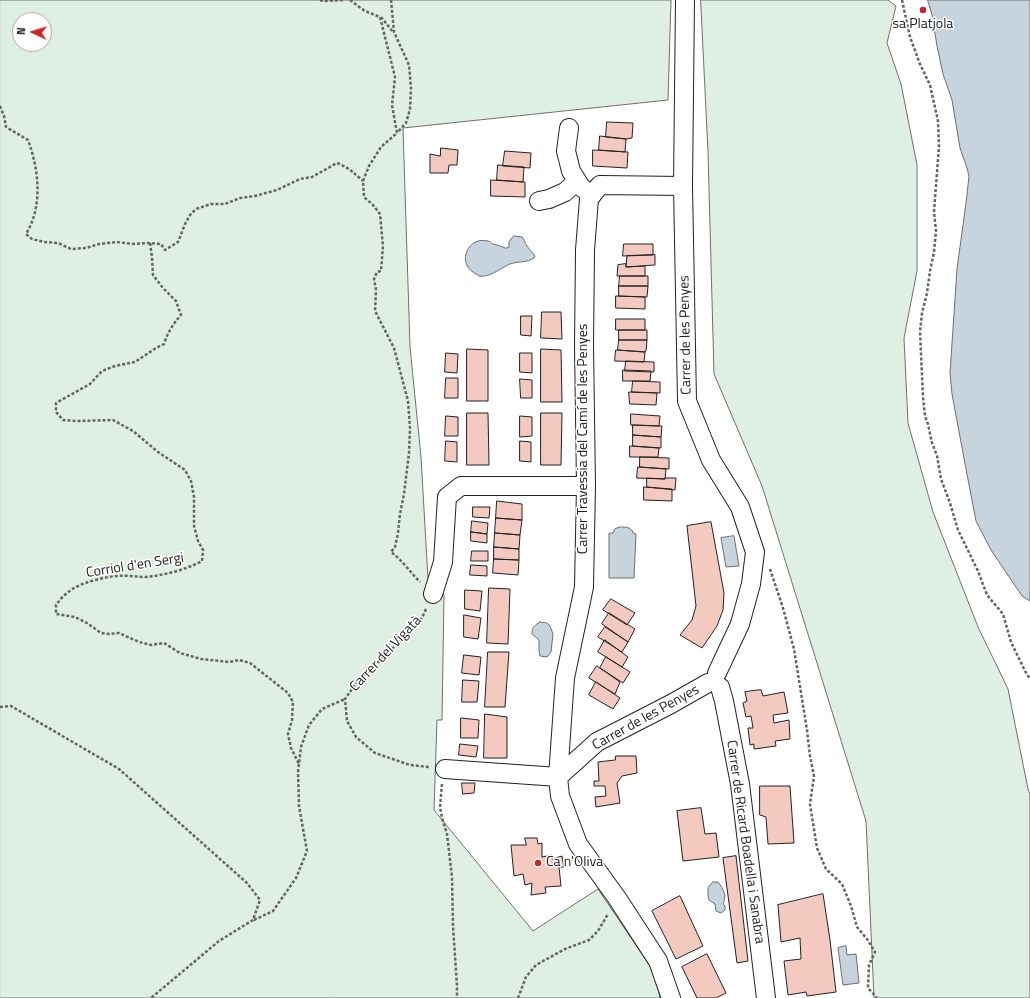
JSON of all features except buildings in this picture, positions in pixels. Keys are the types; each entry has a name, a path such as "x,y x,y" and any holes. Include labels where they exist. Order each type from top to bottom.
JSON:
{"street":[{"name":"Carrer de les Penyes","path":"558,777 597,742 715,681 740,624 751,584 755,552 740,507 711,460 687,401 683,186 685,0"},
{"path":"569,128 566,151 571,171 581,187 592,195 600,185 683,186"},
{"path":"539,201 549,199 565,192 577,181"},
{"name":"Carrer Travessia del Camí de les Penyes","path":"558,777 565,678 584,587 586,486 584,346 585,258 589,199 592,195"},
{"path":"434,594 444,562 447,497 461,486 586,486"},
{"name":"Carrer de Ricard Boadella i Sanabra","path":"715,681 724,701 740,784 766,998"},
{"path":"445,769 558,777 560,796 578,844 616,896 658,961 672,998"}],"path":[{"path":"320,0 344,0"},
{"path":"350,0 365,11 380,17 394,32 409,65 411,88 410,109 406,123 381,148 369,166 363,181 364,197 380,214 383,246 381,271 377,272 374,278 376,290 375,311 394,348 408,401 410,428 409,453 398,533 395,547 391,552 398,557 415,577 434,594"},
{"path":"391,0 394,32"},
{"path":"902,0 910,37 930,85 938,121 939,146 934,212 936,231 934,252 922,313 920,332 925,416 937,456 941,479 958,530 987,595 1003,614 1011,642 1030,679"},
{"path":"380,17 395,77 392,104 397,133"},
{"path":"0,106 4,116 6,128 28,140 35,164 37,201 30,228 26,234 32,239 58,243 72,249 117,242 133,244 162,244 165,250 178,242 185,224 196,208 211,204 225,204 240,198 255,196 277,190 300,179 312,176 337,163 350,169 363,181"},
{"name":"Corriol d'en Sergi","path":"150,243 153,275 176,301 181,315 168,333 164,344 135,362 102,371 90,384 56,403 56,412 63,420 113,420 133,431 158,452 185,470 191,481 194,497 194,526 198,541 203,550 202,561 192,566 172,572 145,577 117,576 98,579 76,586 62,597 56,605 56,614 75,617 101,633 118,633 139,642 151,645 164,643 180,653 201,659 229,662 239,660 250,663 288,693 293,702 292,720 288,734 291,748 299,764"},
{"path":"755,552 766,559 772,573 794,649 814,776 810,804 817,848 826,869 842,884 851,906 857,927 867,938 875,952 869,965 868,988 877,998"},
{"name":"Carrer del Vigatà","path":"434,594 422,618 357,682 346,699 347,721 356,737 376,754 410,765 445,769"},
{"path":"151,998 219,941 254,920 273,911 296,878 307,851 299,806 298,772 301,747 309,725 322,709 346,699"},
{"path":"0,707 11,706 119,769 248,883 260,900 254,920"},
{"path":"445,769 441,787 440,807 447,834 452,877 453,926 458,986 457,998"},
{"path":"518,998 526,977 536,965 565,949 593,937 610,912 616,896"}],"green space":[{"path":"0,0 671,0 668,100 403,128 410,347 421,457 428,579 444,595 442,720 437,720 434,810 533,931 598,889 654,972 660,998 0,998"},
{"path":"701,0 888,0 896,6 887,43 901,84 917,165 917,271 904,338 908,423 933,512 978,627 1008,689 1030,794 1030,998 874,998 866,821 762,486 714,374 708,152"}],"shaded area":[{"path":"928,0 1030,0 1030,601 1022,596 991,550 976,521 952,394 950,373 957,269 969,176 960,148 952,100 943,74"},
{"path":"514,236 522,237 524,239 527,246 535,256 534,258 528,261 510,264 487,276 479,276 468,268 465,256 470,246 475,242 481,240 489,241 493,244 507,248 509,247 509,242"},
{"path":"620,527 630,528 633,533 636,534 634,578 609,578 609,533 613,533 615,529"},
{"path":"734,536 739,566 726,567 721,538"},
{"path":"540,622 547,623 553,634 551,652 547,657 540,656 539,640 532,634 534,626"},
{"path":"713,882 718,882 724,893 725,898 723,904 725,906 725,910 721,913 716,911 715,904 709,900 708,888"},
{"path":"846,946 847,955 856,954 859,983 843,985 838,948"}],"place":[{"name":"sa Platjola","path":"923,10"},
{"name":"Ca n'Oliva","path":"538,863"}]}
